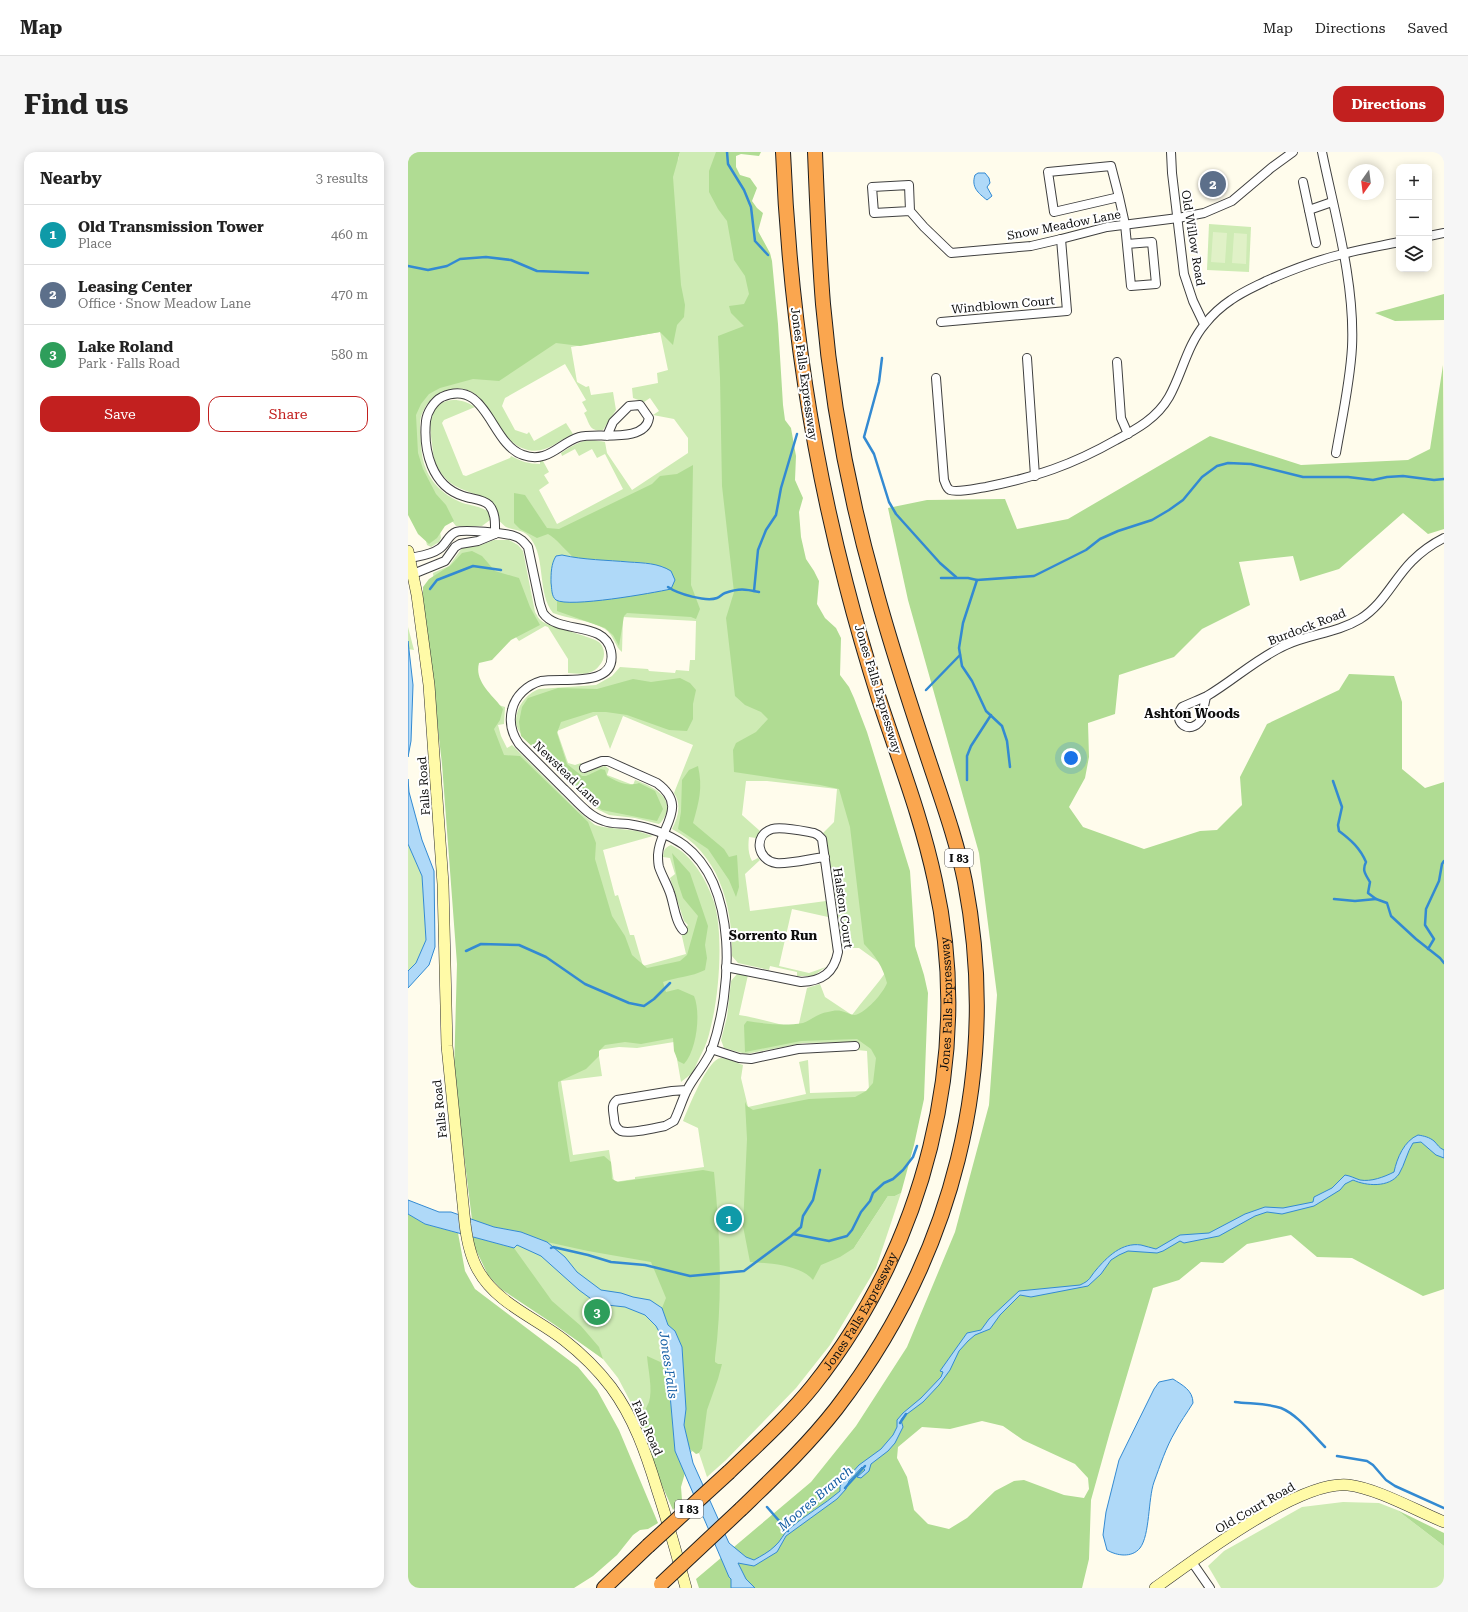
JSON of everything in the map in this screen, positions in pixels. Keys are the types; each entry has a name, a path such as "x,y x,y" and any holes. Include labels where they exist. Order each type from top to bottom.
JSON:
{"highway":[{"name":"Jones Falls Expressway","path":"604,1588 765,1438 811,1388 854,1328 887,1270 911,1210 931,1147 944,1071 948,1026 947,981 944,944 936,885 921,824 862,644 834,536 815,446 794,306 786,212 783,152"},
{"name":"I 83","path":"658,1586 790,1462 836,1410 880,1344 914,1283 940,1220 960,1153 968,1117 972,1082 977,1028 977,980 972,927 964,879 953,834 903,682 873,581 843,446 833,386 823,306 815,152"}],"main road":[{"name":"Falls Road","path":"409,555 429,685 434,742 443,884 447,1046 467,1237 476,1266 490,1287 506,1301 578,1351 601,1374 620,1400 635,1426 647,1456 676,1549 686,1588"},
{"name":"Old Court Road","path":"1155,1588 1230,1536 1273,1510 1302,1496 1333,1485 1349,1485 1366,1489 1444,1522"}],"street":[{"name":"Old Willow Road","path":"1171,152 1172,173 1184,274 1188,289 1204,324"},
{"name":"Snow Meadow Lane","path":"910,210 924,227 951,253 1011,248 1061,239 1107,227 1178,218 1204,213 1232,201 1271,168 1293,152"},
{"path":"1322,152 1343,254 1350,297 1352,347 1336,453"},
{"path":"1119,197 1054,212 1048,172 1111,166 1119,197 1125,224 1131,286 1156,284 1152,242 1127,244"},
{"path":"1303,182 1316,243"},
{"path":"909,185 910,210 874,213 872,187 909,185"},
{"path":"1309,210 1332,202"},
{"path":"1432,235 1444,233"},
{"name":"Windblown Court","path":"941,322 1067,311 1061,239"},
{"path":"936,378 944,480 949,489 954,491 973,489 1035,476 1074,462 1128,434 1154,417 1170,396 1193,343 1204,324 1232,299 1250,289 1299,268 1343,254 1396,243"},
{"path":"1027,358 1035,476"},
{"path":"1117,362 1121,418 1128,434"},
{"path":"495,534 494,514 489,504 462,496 449,488 434,473 427,452 426,420 428,411 440,398 455,394 465,394 475,400 482,406 504,442 523,455 532,457 555,452 573,439 581,437 607,436 626,435 646,428 650,418 640,405 629,406 613,422 607,436"},
{"name":"Newstead Lane","path":"409,555 428,554 440,549 451,535 467,530 515,536 522,540 528,547 543,613 556,622 598,634 604,638 609,645 612,656 609,668 599,676 592,679 541,681 525,689 519,696 512,709 511,725 516,739 582,806 597,818 604,821 637,825 665,834 684,846 697,858 713,882 722,908 725,926 726,967 722,1004 711,1049 705,1063 687,1090 674,1121 665,1126 624,1132 615,1125 612,1108 614,1103 621,1098 687,1090"},
{"name":"Newstead Lane","path":"413,574 445,561 455,547 460,544 478,541 495,534"},
{"name":"Burdock Road","path":"1206,696 1285,645 1329,633 1360,619 1384,598 1411,561 1433,544 1444,538"},
{"path":"584,768 602,761 608,761 646,777 665,789 672,801 673,808 660,846 658,860 659,868 671,894 679,924 683,930"},
{"name":"Halston Court","path":"726,967 740,968 801,982 813,981 821,978 829,972 833,967 838,952 825,857 822,840 814,833 774,828 763,835 760,842 760,850 764,858 778,864 825,857"},
{"path":"711,1049 739,1058 750,1059 798,1049 855,1046"},
{"path":"1192,1562 1210,1588"}],"green space":[{"path":"408,152 678,160 680,152 717,152 749,239 816,632 895,954 854,1248 888,1196 895,1196 901,1193 876,1268 830,1345 796,1388 726,1460 707,1477 699,1453 702,1449 696,1448 665,1476 641,1416 640,1420 618,1378 603,1359 516,1295 433,573 449,566 462,548 478,546 494,540 509,540 518,545 523,551 535,612 540,620 590,638 600,643 602,646 604,658 596,669 585,674 568,673 568,659 548,627 545,626 519,641 515,636 471,667 492,703 505,707 504,724 498,725 501,736 507,748 512,745 576,809 595,825 637,831 653,836 603,850 615,896 618,895 630,935 634,935 643,966 686,954 681,932 688,925 684,921 670,878 675,874 670,858 663,857 666,848 671,845 679,849 692,861 703,877 714,902 719,931 720,948 716,1001 708,1038 694,1070 681,1082 674,1042 637,1048 619,1047 598,1050 602,1076 561,1081 573,1155 609,1150 614,1182 635,1179 635,1177 704,1167 698,1128 683,1121 710,1066 716,1060 721,1058 743,1065 741,1078 748,1107 806,1094 799,1062 808,1060 810,1093 869,1091 867,1051 857,1050 857,1042 803,1043 746,1054 724,1048 721,1040 727,1017 731,981 737,974 748,975 739,1015 798,1028 807,988 820,984 825,997 852,1015 888,969 859,948 843,948 826,836 823,833 834,822 837,789 767,781 746,781 742,815 760,831 756,838 749,837 748,843 752,861 758,858 760,860 745,874 750,911 826,901 828,917 792,909 779,966 809,973 826,967 813,976 797,976 797,972 770,966 769,970 738,963 732,956 730,919 726,901 712,867 702,852 688,839 672,829 678,811 678,802 674,793 693,745 623,716 610,749 597,715 557,731 568,763 575,765 581,763 583,771 605,766 609,769 607,775 633,785 635,780 653,788 663,796 667,807 666,814 659,824 635,818 609,815 595,808 525,739 519,731 516,716 520,706 530,694 539,689 596,685 612,676 620,667 675,673 676,670 689,671 690,660 695,660 696,621 623,617 622,652 605,629 593,624 553,613 545,596 539,556 531,539 525,533 505,526 499,521 498,512 489,501 452,484 444,477 438,468 434,458 430,430 431,419 435,409 450,400 463,401 475,407 444,420 442,423 463,475 466,476 510,458 511,456 521,461 532,463 540,464 540,460 543,461 549,472 544,475 549,483 539,490 557,524 623,489 605,454 597,458 592,449 579,456 575,449 562,456 561,453 572,446 586,441 592,440 605,442 607,453 632,490 688,453 688,438 674,419 653,415 659,411 650,398 644,402 633,398 632,388 658,383 657,373 668,370 660,332 571,347 577,382 586,387 589,386 591,395 613,392 616,410 603,430 595,430 590,426 584,413 587,411 582,402 586,400 565,364 505,398 502,406 515,430 527,434 529,432 534,441 566,423 573,434 543,450 537,451 522,448 512,442 504,433 490,411 473,393 462,389 449,390 440,393 433,397 429,402 424,409 421,418 421,447 426,469 433,481 442,491 460,502 489,512 490,520 482,526 456,526 452,521 439,524 441,538 439,542 431,547 427,545 408,472"},
{"path":"408,152 680,152 673,177 681,285 685,305 684,317 677,325 673,345 660,332 580,346 556,343 499,381 473,379 440,388 429,394 421,404 416,415 418,453 423,469 436,494 446,505 454,521 445,526 437,538 429,544 418,534 408,515"},
{"path":"716,152 761,152 759,156 741,154 736,156 736,167 740,175 750,178 757,188 752,201 763,213 758,231 770,253 772,261 783,405 785,420 791,428 796,456 795,480 803,498 799,512 801,537 806,559 819,581 817,604 825,618 836,628 841,638 840,675 849,687 867,732 910,871 915,946 928,993 924,1099 914,1145 901,1193 895,1196 888,1196 854,1248 840,1257 821,1265 813,1280 808,1275 793,1268 775,1264 750,1262 743,1226 747,1139 745,1102 747,1106 753,1110 809,1099 855,1097 866,1091 873,1083 876,1058 871,1049 857,1039 801,1041 745,1052 744,1025 747,1021 775,1024 803,1023 821,1014 834,1011 841,1011 856,1015 862,1012 875,1000 887,983 878,962 872,952 864,944 850,827 839,789 734,772 733,750 736,743 756,732 768,719 761,712 745,705 735,696 726,618 734,592 722,486 718,336 744,326 731,313 729,306 744,304 749,294 745,276 734,260 727,221 718,209 709,192 709,171"},
{"path":"1209,224 1251,227 1249,272 1207,270"},
{"path":"1213,232 1227,233 1225,263 1211,262"},
{"path":"1234,233 1247,234 1246,264 1232,263"},
{"path":"1444,294 1444,320 1395,321 1375,313"},
{"path":"1443,365 1444,529 1428,534 1403,513 1339,569 1300,581 1293,556 1239,562 1250,605 1202,629 1174,657 1119,675 1115,714 1088,723 1089,757 1085,778 1069,807 1083,827 1144,849 1200,831 1217,830 1242,805 1240,777 1267,724 1339,690 1349,674 1394,676 1402,702 1402,769 1425,788 1444,782 1444,1289 1423,1296 1352,1258 1317,1257 1291,1235 1247,1244 1223,1263 1201,1262 1179,1280 1153,1288 1091,1500 1089,1559 1082,1588 699,1588 696,1579 811,1482 856,1426 907,1347 955,1232 989,1105 997,995 979,853 908,600 888,508 927,500 1005,499 1017,529 1068,519 1210,436 1301,465 1408,460 1430,449","holes":["982,1421 1003,1426 1023,1440 1075,1464 1088,1478 1089,1489 1084,1498 1064,1495 1024,1480 1014,1481 995,1491 967,1518 949,1529 928,1524 914,1510 907,1477 897,1458 898,1447 922,1427 950,1429"]},
{"path":"693,465 691,585 700,609 696,619 691,617 627,613 624,616 619,646 613,635 605,628 557,611 557,601 580,602 671,589 664,567 648,563 574,558 548,534 537,538 520,529 514,523 514,493 525,495 547,528 559,529 652,484 660,476 677,474"},
{"path":"472,551 482,556 495,571 519,578 530,607 540,625 511,640 492,660 479,663 479,676 485,688 503,709 500,720 494,729 504,755 520,756 588,822 596,843 595,859 612,916 625,936 632,955 647,968 680,961 687,955 698,916 683,898 678,883 672,853 690,873 708,926 705,945 707,958 705,970 663,982 666,992 678,989 694,996 696,1003 697,1021 695,1041 684,1064 678,1061 674,1051 673,1038 641,1044 625,1042 605,1045 599,1051 599,1056 586,1069 558,1082 570,1162 604,1156 611,1162 612,1179 618,1182 703,1170 714,1172 720,1265 718,1335 715,1362 722,1364 707,1410 702,1449 696,1454 689,1448 684,1425 686,1409 682,1347 675,1331 668,1325 662,1308 666,1298 651,1262 547,1242 521,1232 494,1227 472,1220 454,1073 457,964 442,764 423,600 423,587 429,579 451,565 462,553"},
{"path":"408,627 414,650 408,649"},
{"path":"680,678 690,683 696,690 693,704 693,719 687,731 669,730 627,715 593,712 561,722 557,733 567,764 582,776 586,776 601,769 605,770 607,776 619,782 627,784 639,783 655,791 663,809 657,821 602,810 593,804 521,736 519,722 522,707 528,698 558,688 597,689 633,679 651,682"},
{"path":"698,766 700,795 693,823 724,849 729,857 737,855 739,887 736,897 729,880 708,849 678,829 681,812 682,780 689,770"},
{"path":"408,844 422,876 426,940 416,963 408,971"},
{"path":"408,1214 425,1224 458,1233 465,1271 475,1289 578,1367 597,1390 619,1430 658,1523 648,1529 640,1530 633,1535 617,1555 593,1576 574,1588 408,1588"},
{"path":"474,1237 514,1248 552,1301 581,1326 599,1347 603,1359 501,1289 488,1275 475,1248 472,1238"},
{"path":"647,1356 667,1365 675,1451 685,1473 681,1487 682,1500 673,1510 660,1481 640,1422 650,1397"},
{"path":"1343,1502 1379,1503 1397,1510 1444,1546 1444,1588 1221,1588 1208,1566 1224,1551 1302,1507"},
{"path":"1397,1510 1444,1533 1444,1546"}],"water":[{"path":"978,173 985,173 989,178 990,183 987,187 992,196 987,200 978,192 974,183 975,175"},
{"path":"562,555 587,559 656,565 671,571 675,580 671,589 661,591 593,601 564,602 554,598 551,583 553,562 556,556"},
{"path":"408,641 413,685 411,741 408,757"},
{"path":"408,779 409,792 422,840 434,871 435,947 429,965 408,988 408,971 416,963 426,940 422,876 408,844"},
{"name":"Jones Falls","path":"1418,1135 1434,1141 1444,1150 1444,1158 1436,1155 1421,1142 1413,1143 1399,1174 1395,1179 1389,1182 1383,1184 1364,1184 1353,1180 1314,1206 1282,1214 1267,1212 1255,1216 1219,1236 1184,1243 1180,1241 1157,1253 1128,1251 1111,1260 1101,1274 1088,1286 1031,1297 1020,1295 1000,1315 990,1329 975,1335 959,1351 950,1370 939,1385 923,1402 903,1417 901,1420 903,1427 895,1443 888,1451 871,1464 869,1471 861,1478 857,1477 865,1470 862,1467 849,1481 846,1489 837,1499 786,1536 777,1552 754,1566 738,1563 746,1579 755,1588 731,1588 731,1579 675,1451 668,1372 663,1339 656,1326 645,1315 625,1307 598,1304 579,1290 541,1256 517,1245 514,1248 425,1224 408,1214 408,1200 439,1212 451,1212 494,1227 521,1232 547,1242 565,1257 577,1272 601,1290 650,1300 662,1308 668,1325 675,1331 682,1347 686,1409 684,1425 693,1463 729,1543 746,1557 754,1560 773,1548 785,1533 801,1519 840,1491 840,1486 859,1465 881,1449 893,1435 897,1427 897,1420 903,1413 921,1398 941,1377 943,1372 940,1371 967,1333 981,1330 989,1319 1019,1291 1080,1285 1088,1280 1100,1265 1121,1248 1141,1245 1156,1249 1180,1235 1209,1233 1245,1214 1265,1207 1283,1208 1313,1202 1314,1197 1332,1188 1345,1175 1360,1180 1373,1180 1386,1176 1394,1172 1402,1150 1409,1141"},
{"path":"1173,1379 1189,1391 1193,1398 1193,1403 1179,1425 1163,1457 1152,1489 1146,1535 1140,1548 1129,1555 1115,1554 1107,1550 1103,1535 1106,1512 1119,1460 1154,1389 1159,1382"}],"waterway":[{"path":"727,152 728,164 744,190 751,207 755,241 768,255"},
{"path":"408,266 428,270 447,266 460,259 486,257 511,260 537,271 588,273"},
{"path":"882,358 879,382 864,437 874,454 889,502 896,514 940,563 956,577"},
{"path":"754,591 758,550 766,530 776,515 781,488 797,434"},
{"path":"941,578 968,578 977,580 1034,576 1086,550 1100,539 1118,531 1152,520 1183,500 1202,477 1217,466 1228,463 1251,464 1303,477 1348,477 1373,480 1403,476 1434,480 1444,479"},
{"path":"430,589 437,580 473,566 501,570"},
{"path":"977,580 963,623 959,648 962,666 972,681 986,711 1002,726 1007,741 1010,767"},
{"path":"668,587 685,595 706,599 717,598 730,591 746,590 759,592"},
{"path":"926,690 960,655"},
{"path":"967,780 967,756 971,746 991,715"},
{"path":"1333,781 1342,807 1338,825 1339,831 1355,845 1366,862 1364,867 1370,882 1368,893 1376,899 1387,903 1391,916 1444,963"},
{"path":"1428,949 1434,939 1425,925 1426,909 1439,881 1442,864 1444,861"},
{"path":"1334,899 1355,901 1376,899"},
{"path":"466,951 481,944 519,945 546,957 585,984 629,1003 644,1006 654,999 670,983"},
{"path":"793,1234 829,1241 847,1236 852,1230 861,1212 870,1201 873,1193 884,1183 893,1179 903,1170 913,1157 917,1146"},
{"path":"551,1248 553,1247 588,1255 611,1262 645,1265 690,1276 744,1271 801,1227 803,1216 813,1200 820,1170"},
{"path":"1235,1402 1264,1404 1281,1408 1299,1420 1325,1447"},
{"name":"Moores Branch","path":"900,1423 906,1414"},
{"path":"1337,1456 1367,1461 1373,1465 1386,1480 1395,1486 1444,1508"},
{"name":"Moores Branch","path":"845,1488 865,1466"},
{"path":"767,1507 788,1531"}],"place":[{"name":"Leasing Center","path":"1213,184"},
{"name":"Old Transmission Tower","path":"729,1219"},
{"name":"Lake Roland","path":"597,1312"}],"district":[{"name":"Ashton Woods","path":"1192,713"},
{"name":"Sorrento Run","path":"773,935"}]}
